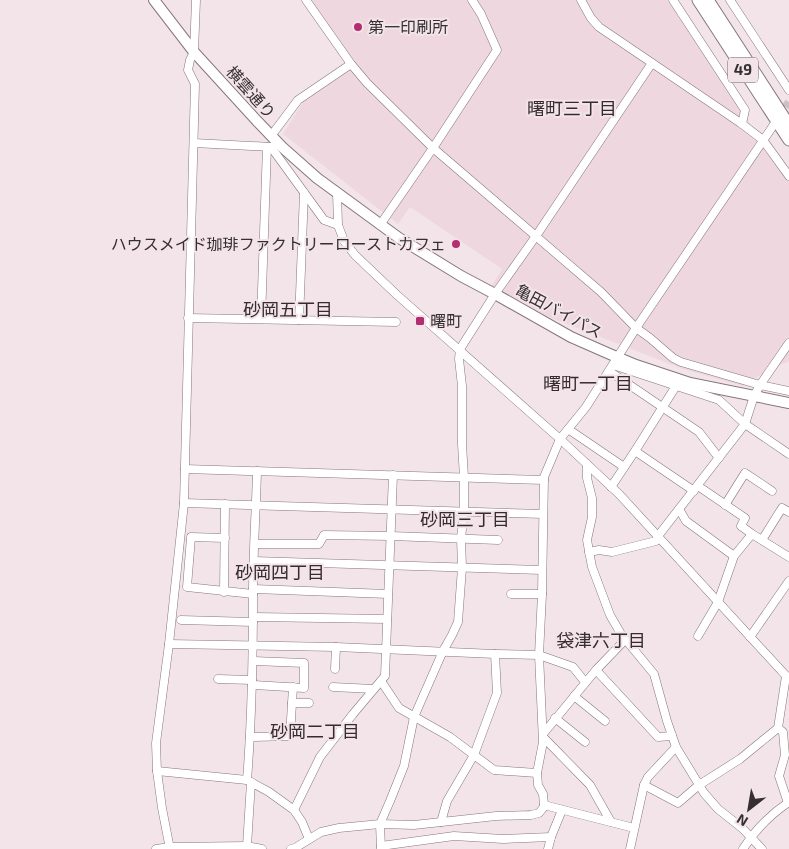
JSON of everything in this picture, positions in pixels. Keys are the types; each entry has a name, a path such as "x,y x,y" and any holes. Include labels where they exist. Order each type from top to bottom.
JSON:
{"highway":[{"name":"49","path":"698,0 789,140"},
{"name":"49","path":"708,0 789,125"}],"main road":[{"name":"横雲通り","path":"154,0 194,52 271,136 304,168 337,193"},
{"name":"亀田バイパス","path":"337,193 400,238 460,276 571,337 613,364 636,365 690,383 789,403"}],"street":[{"path":"170,848 157,771 156,743 184,503 195,84 188,70 194,52 196,0"},
{"path":"306,0 351,64 367,83 433,148 601,292 636,328 673,358 760,385 789,391"},
{"path":"380,224 498,50 481,14 472,0"},
{"path":"581,0 591,18 599,27 763,140 789,176"},
{"path":"673,0 745,110 742,124"},
{"path":"730,0 789,90"},
{"path":"551,837 503,839 454,836 381,847 380,824 404,766 414,717 458,622 462,568 461,538 464,512 460,350 495,294 652,63"},
{"path":"271,136 298,100 351,64"},
{"path":"291,849 321,832 339,828 380,824 414,825 539,813 544,805 543,794 538,786 537,774 543,742 539,655 544,480 560,439 586,408 636,328 775,123"},
{"path":"194,143 282,147"},
{"path":"269,147 324,220 338,225"},
{"path":"261,319 269,147"},
{"path":"299,320 304,193"},
{"path":"337,193 338,225 344,241 355,255 611,487 787,677 778,728 740,759 699,785 678,803 644,785"},
{"path":"188,318 396,322"},
{"path":"589,552 599,550 612,552 656,541 746,424 754,396 789,343"},
{"path":"613,364 719,400 746,424 789,454"},
{"path":"613,364 663,407 699,432 719,458"},
{"path":"611,487 676,386"},
{"path":"568,429 624,467"},
{"path":"635,451 745,518 742,526 789,557"},
{"path":"587,464 587,478 592,498 592,517 587,540 592,567 610,615 625,640 654,674 676,747 704,793 718,809 742,828 762,849"},
{"path":"185,469 544,480"},
{"path":"247,846 257,471"},
{"path":"725,505 745,473 772,491"},
{"path":"294,810 320,757 385,676 393,475"},
{"path":"184,503 543,514"},
{"path":"224,592 225,504"},
{"path":"762,540 782,508 789,512"},
{"path":"680,509 686,521 734,556"},
{"path":"698,636 718,602 734,556 752,534"},
{"path":"255,544 319,544 324,535 498,540"},
{"path":"225,538 191,537 187,588 224,592 388,594"},
{"path":"254,561 542,570"},
{"path":"750,637 789,581"},
{"path":"511,594 542,594"},
{"path":"181,620 387,620"},
{"path":"543,736 555,718 585,682 625,640"},
{"path":"169,644 336,647 539,655 573,667 585,682"},
{"path":"335,669 336,647"},
{"path":"442,822 447,802 474,754 497,693 495,654"},
{"path":"218,679 304,688 304,662 253,661"},
{"path":"596,670 658,737 672,736"},
{"path":"381,681 399,708 450,737 494,770 537,774"},
{"path":"250,737 290,736 293,687"},
{"path":"333,687 374,689"},
{"path":"574,696 605,721"},
{"path":"292,702 309,703"},
{"path":"555,718 585,742"},
{"path":"743,849 776,811 789,802 779,776 785,755 783,732 778,728"},
{"path":"543,736 590,785 611,822"},
{"path":"630,849 644,785 648,777 676,747"},
{"path":"157,771 249,781 294,810 302,822 309,839"},
{"path":"544,805 634,828"},
{"path":"548,849 562,810"},
{"path":"414,825 414,841"},
{"path":"503,839 503,849"},
{"path":"156,849 247,846 262,849"}],"shaded area":[{"path":"312,0 667,0 789,182 789,361 768,370 743,386 683,369 549,317 491,287 502,269 410,207 398,224 283,134 314,85 353,59"}],"tunnel":[{"path":"779,117 789,102"}],"place":[{"name":"第一印刷所","path":"358,27"},
{"name":"ハウスメイド珈琲ファクトリーローストカフェ","path":"456,244"},
{"name":"曙町","path":"420,321"}],"district":[{"name":"曙町三丁目","path":"572,109"},
{"name":"砂岡五丁目","path":"288,310"},
{"name":"曙町一丁目","path":"588,384"},
{"name":"砂岡三丁目","path":"465,520"},
{"name":"砂岡四丁目","path":"280,573"},
{"name":"袋津六丁目","path":"601,641"},
{"name":"砂岡二丁目","path":"315,732"}]}
